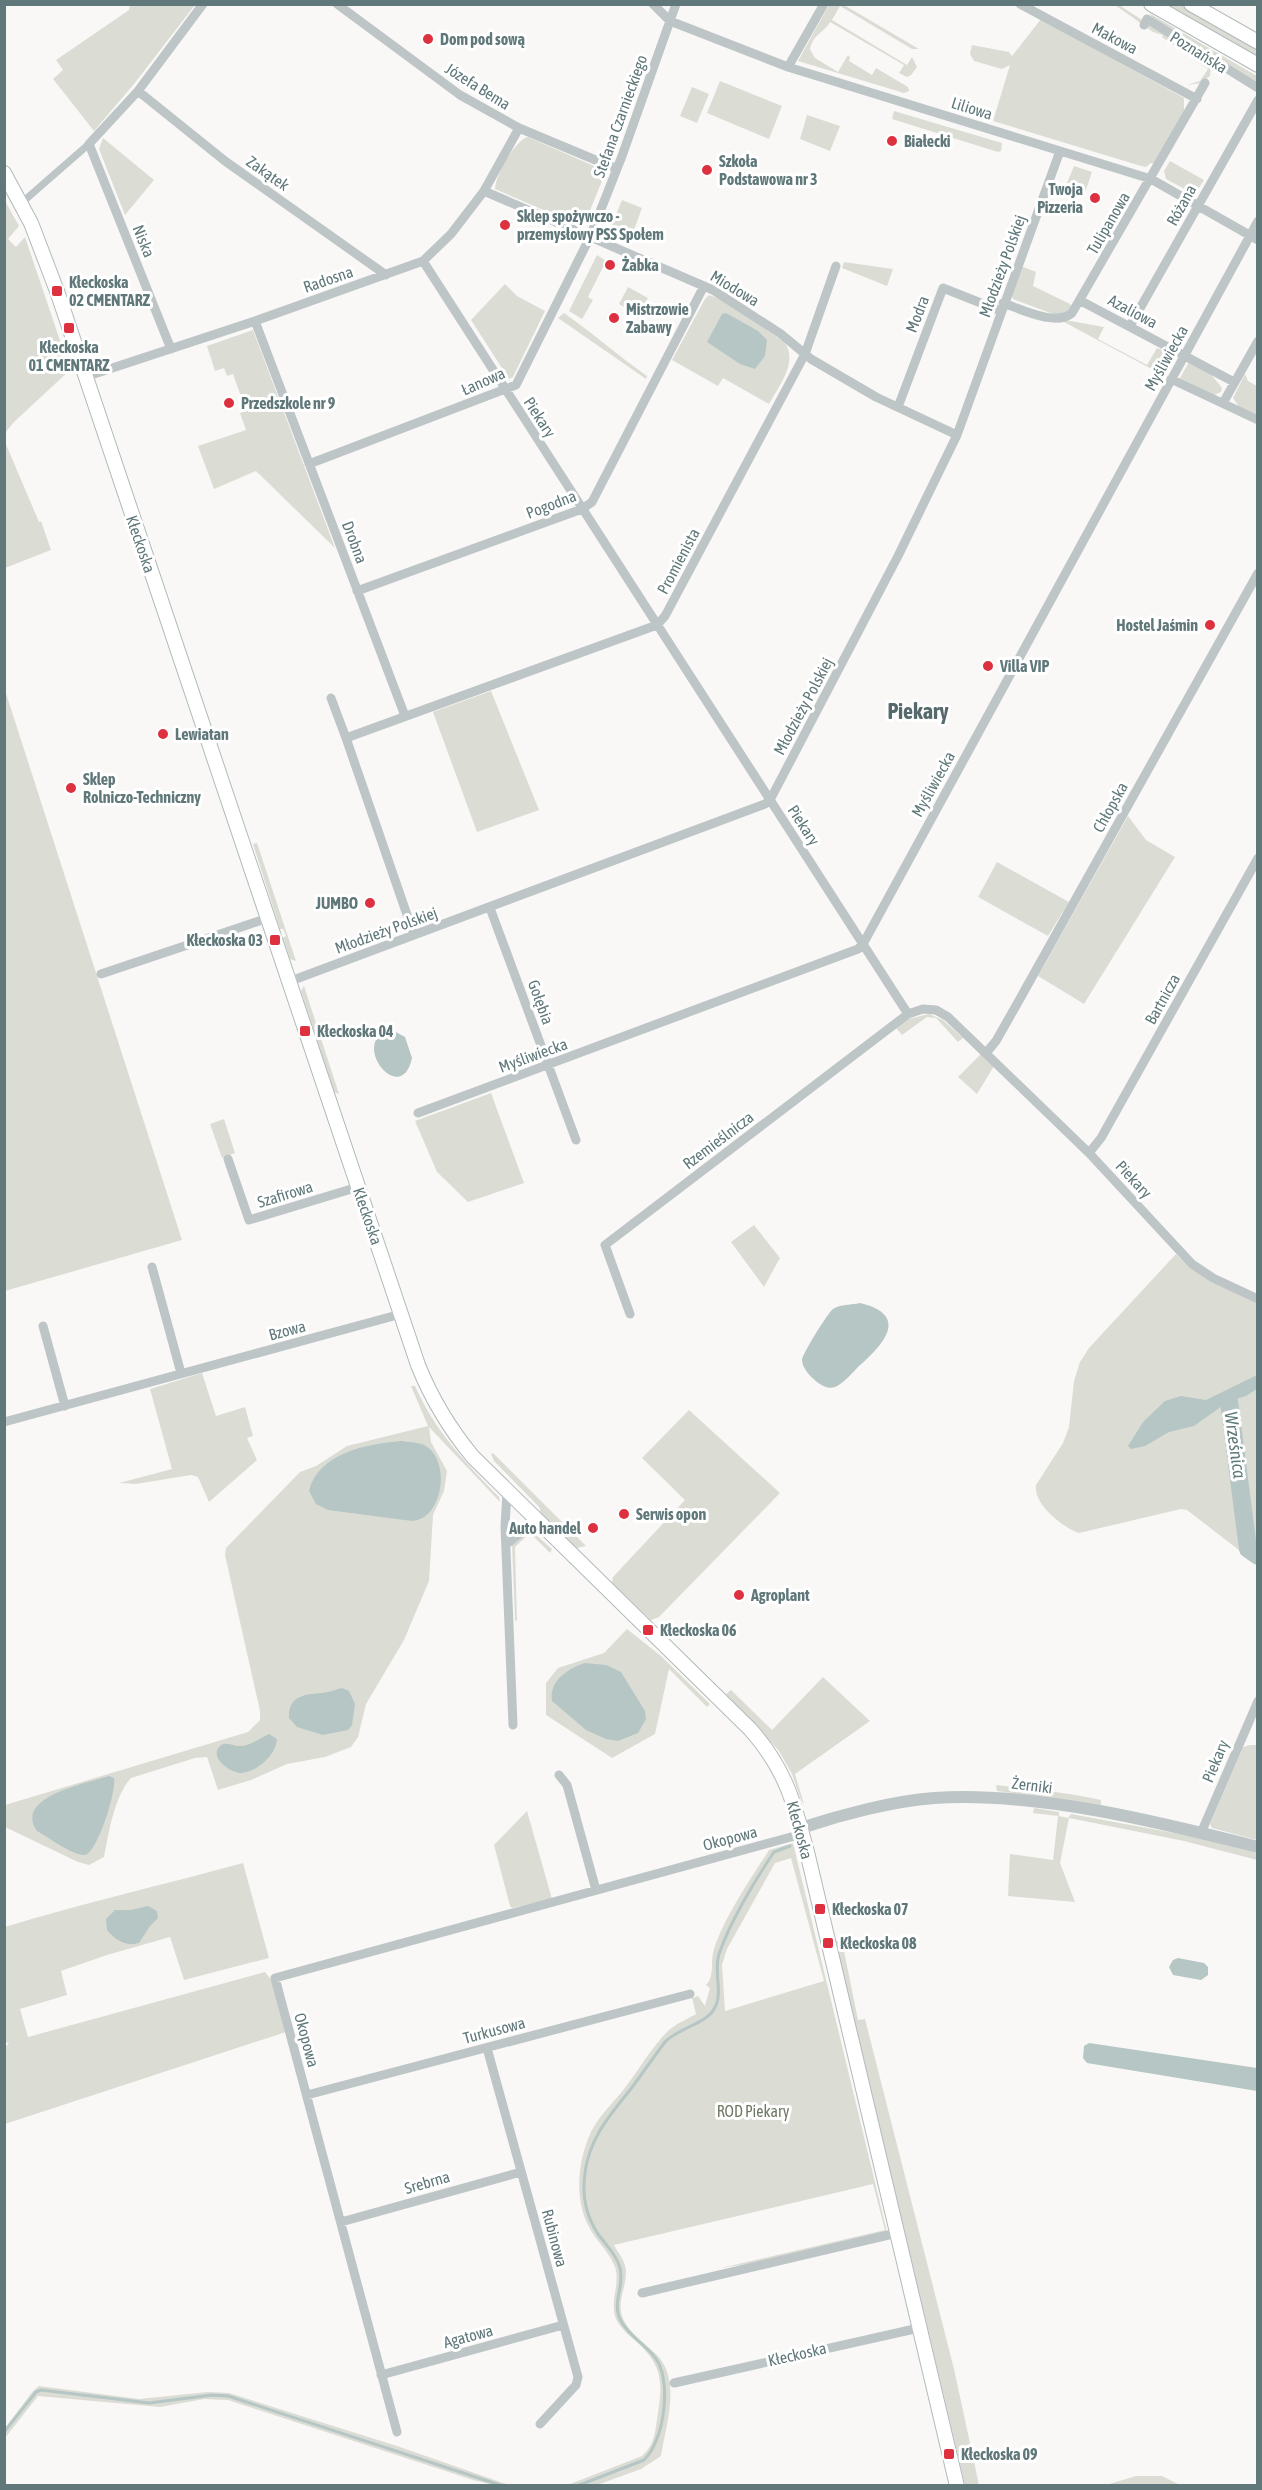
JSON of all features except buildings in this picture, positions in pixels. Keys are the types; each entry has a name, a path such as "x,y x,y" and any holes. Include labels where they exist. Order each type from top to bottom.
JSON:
{"main road":[{"name":"Poznańska","path":"1151,4 1257,65"},
{"path":"1191,4 1257,42"},
{"name":"Kłeckoska","path":"4,173 48,266 401,1314 425,1382 442,1418 473,1457 507,1492 762,1743 783,1776 802,1831 957,2486"}],"street":[{"path":"26,199 89,144 138,90 203,4"},
{"name":"Józefa Bema","path":"337,4 450,89 519,128 617,169"},
{"path":"653,4 670,21"},
{"name":"Stefana Czarnieckiego","path":"590,237 676,4"},
{"path":"788,67 824,4"},
{"name":"Makowa","path":"1020,4 1197,99"},
{"name":"Poznańska","path":"1144,25 1147,19 1257,88"},
{"name":"Liliowa","path":"670,21 788,67 1150,179 1254,238"},
{"name":"Tulipanowa","path":"1002,307 1051,318 1061,318 1072,313 1205,83"},
{"name":"Zakątek","path":"138,90 225,161 386,274"},
{"name":"Różana","path":"1130,326 1257,100"},
{"name":"Radosna","path":"85,377 255,321 423,261 451,234 484,191 519,128"},
{"name":"Niska","path":"89,144 171,349"},
{"name":"Młodzieży Polskiej","path":"288,982 490,908 765,804 770,800 898,556 957,435 1060,151"},
{"name":"Miodowa","path":"484,191 704,286 781,334 811,359 876,397 957,435"},
{"name":"Myśliwiecka","path":"418,1113 858,949 863,944 1184,355 1254,238 1257,221"},
{"name":"Łanowa","path":"309,464 516,385 590,237"},
{"name":"Piekary","path":"423,261 908,1014 923,1009 936,1010 948,1017 1089,1153 1192,1263 1213,1278 1257,1299"},
{"name":"Promienista","path":"657,625 665,616 805,354 836,266"},
{"name":"Pogodna","path":"357,591 582,509 592,502 704,286"},
{"name":"Modra","path":"898,407 943,288 1002,307"},
{"name":"Azaliowa","path":"1081,301 1234,382"},
{"name":"Drobna","path":"255,321 405,716"},
{"path":"1223,403 1257,341"},
{"path":"1172,379 1257,420"},
{"name":"Chłopska","path":"986,1053 996,1041 1017,1005 1257,573"},
{"path":"346,738 657,625"},
{"path":"331,698 414,935"},
{"name":"Bartnicza","path":"1089,1153 1101,1138 1257,858"},
{"name":"Gołębia","path":"490,908 576,1140"},
{"path":"101,974 268,918"},
{"name":"Rzemieślnicza","path":"630,1314 604,1245 908,1014"},
{"name":"Szafirowa","path":"228,1159 249,1221 358,1187"},
{"path":"152,1267 181,1373"},
{"name":"Bzowa","path":"4,1422 401,1314"},
{"path":"43,1326 65,1406"},
{"path":"507,1492 506,1526 513,1725"},
{"path":"508,1544 536,1520"},
{"name":"Piekary","path":"1201,1833 1257,1701"},
{"path":"559,1775 567,1785 596,1890"},
{"name":"Żerniki","path":"802,1831 907,1801 951,1797 1010,1798 1042,1802 1201,1833 1257,1848"},
{"name":"Okopowa","path":"397,2432 275,1978 802,1831"},
{"name":"Turkusowa","path":"306,2095 690,1994"},
{"name":"Rubinowa","path":"487,2048 578,2377 576,2385 540,2424"},
{"name":"Srebrna","path":"341,2222 521,2172"},
{"path":"642,2293 897,2233"},
{"name":"Agatowa","path":"381,2375 564,2325"},
{"name":"Kłeckoska","path":"674,2383 919,2328"}],"green space":[{"path":"130,5 195,5 134,84 94,131 53,79 63,70 56,60 129,10"},
{"path":"829,5 844,5 919,49 912,49 840,6 832,20 907,65 912,57 917,67 907,77 899,73 904,65 830,22 811,44 810,49 815,58 838,72 848,55 849,61 872,75 876,68 908,87 909,91 904,93 798,61"},
{"path":"1115,5 1119,5 1207,62 1211,65 1210,76 1201,83 1186,85 1200,81 1208,69 1162,37 1163,35 1153,32"},
{"path":"1164,5 1181,5 1257,48 1257,57"},
{"path":"1149,13 1257,76 1257,85 1155,21"},
{"path":"1041,19 1184,98 1184,113 1154,164 1141,166 993,121 1010,65 1002,69 974,61 970,54 972,45 1009,52 1012,56"},
{"path":"720,81 782,106 769,139 707,113"},
{"path":"692,87 709,94 697,123 680,116"},
{"path":"894,111 1002,143 1001,151 998,152 892,119"},
{"path":"807,115 840,126 830,151 800,139"},
{"path":"528,137 601,169 599,174 604,176 584,225 579,223 578,225 495,189 498,176 512,151"},
{"path":"103,138 154,180 125,215 99,149"},
{"path":"1170,161 1204,180 1197,191 1192,193 1166,179 1164,171"},
{"path":"1074,166 1092,172 1084,196 1077,193 1075,197 1063,193"},
{"path":"4,199 19,226 8,239 16,247 25,237 70,370 5,433"},
{"path":"622,200 642,208 631,238 610,230"},
{"path":"597,255 606,261 588,297 593,300 582,319 569,311"},
{"path":"844,262 893,269 887,286 842,268"},
{"path":"1021,266 1036,272 1033,286 1070,304 1072,307 1068,314 1053,314 1013,299 1011,295"},
{"path":"505,284 517,296 545,311 513,377 509,379 471,320"},
{"path":"628,287 648,298 641,310 633,306 631,311 619,304"},
{"path":"709,295 726,301 785,343 789,358 786,374 769,404 723,378 718,386 672,360"},
{"path":"564,313 647,376 646,379 558,318"},
{"path":"1065,320 1104,327 1098,339 1147,365 1157,348 1176,355 1166,374 1159,373 1064,322"},
{"path":"253,330 335,548 256,471 214,489 198,446 246,430 240,413 246,411 233,374 227,376 224,368 215,371 207,346"},
{"path":"1189,362 1210,373 1222,388 1221,392 1214,395 1180,378"},
{"path":"1245,374 1248,381 1257,386 1257,415 1239,407 1233,398"},
{"path":"5,442 39,522 41,521 51,550 5,568"},
{"path":"4,687 182,1240 5,1291 4,1291"},
{"path":"491,691 539,810 477,832 433,712"},
{"path":"1128,816 1146,840 1175,857 1084,1004 1038,976"},
{"path":"257,843 296,961 290,959 283,938 286,936 283,929 280,929 253,844"},
{"path":"997,862 1069,902 1048,936 978,897"},
{"path":"304,986 339,1094 334,1092 301,991"},
{"path":"929,1014 943,1020 963,1038 958,1042 936,1018 927,1017 902,1035 896,1028 908,1019"},
{"path":"981,1054 994,1066 977,1094 958,1077"},
{"path":"491,1093 524,1183 468,1202 437,1172 415,1121"},
{"path":"224,1119 235,1153 222,1158 210,1124"},
{"path":"754,1225 780,1258 764,1287 731,1242"},
{"path":"1176,1254 1188,1266 1257,1303 1257,1564 1187,1510 1181,1509 1079,1533 1065,1526 1050,1514 1036,1492 1036,1485 1063,1443 1069,1427 1074,1381 1080,1362 1089,1348"},
{"path":"202,1373 216,1416 245,1407 253,1436 247,1438 257,1460 209,1502 198,1477 191,1475 136,1484 119,1483 172,1469 150,1389"},
{"path":"411,1386 415,1386 441,1432 499,1497 500,1502 429,1427 431,1442 447,1471 444,1491 433,1515 429,1581 404,1640 366,1704 358,1737 351,1747 325,1757 287,1764 251,1780 218,1790 207,1757 195,1758 131,1778 116,1805 104,1857 89,1865 78,1862 5,1827 5,1805 248,1732 260,1720 260,1711 225,1555 226,1548 300,1472 316,1466 347,1446 428,1426"},
{"path":"689,1410 780,1493 659,1617 651,1620 612,1583 613,1577 685,1500 642,1458"},
{"path":"493,1453 586,1546 577,1548 563,1537 566,1533 560,1527 556,1530 540,1512 540,1508 494,1461 491,1454"},
{"path":"529,1529 552,1549 550,1553 530,1533 515,1547 517,1621 515,1620 512,1544"},
{"path":"627,1629 661,1656 710,1704 707,1707 669,1669 655,1734 612,1758 546,1715 546,1683 558,1668 604,1653"},
{"path":"823,1677 870,1721 795,1774 804,1804 792,1774 779,1751 726,1694 731,1690 772,1730"},
{"path":"1257,1745 1257,1840 1212,1828 1210,1824 1243,1747"},
{"path":"996,1785 1088,1797 1101,1800 1101,1805 997,1791"},
{"path":"1034,1808 1059,1812 1059,1816 1068,1818 1071,1814 1196,1837 1257,1853 1257,1860 1184,1841 1069,1818 1060,1863 1075,1902 1008,1896 1010,1854 1053,1860 1058,1816 1033,1813"},
{"path":"527,1811 552,1899 512,1908 494,1845"},
{"name":"ROD Piekary","path":"793,1843 887,2232 753,2263 721,2268 885,2230 873,2184 614,2245 626,2270 621,2304 624,2321 632,2332 656,2354 668,2376 670,2403 661,2456 641,2469 597,2485 565,2486 642,2456 649,2448 656,2430 660,2397 660,2379 653,2362 617,2321 614,2308 617,2280 615,2267 591,2230 581,2203 579,2178 583,2154 591,2132 598,2121 663,2036 696,2014 692,1998 698,1996 705,2006 710,1988 706,1985 709,1982 713,1954 719,1937 738,1898 769,1850","holes":["791,1858 824,1981 725,2011 722,1965 727,1949 775,1863"]},
{"path":"243,1863 269,1958 184,1980 170,1937 61,1971 67,1995 20,2009 28,2037 265,1972 272,1981 286,2032 5,2124 5,2048 9,2042 5,2043 5,1927"},
{"path":"837,1941 842,1941 858,2020 865,2019 954,2369 979,2485 965,2485"},
{"path":"39,2386 139,2399 208,2392 229,2393 397,2446 509,2485 494,2485 473,2480 228,2400 204,2399 160,2407 38,2396 5,2438 5,2428"},
{"path":"1136,2476 1162,2476 1180,2485 1106,2485"}],"shaded area":[{"path":"726,313 758,331 767,340 765,356 755,369 740,364 707,342 722,314"},
{"path":"394,1031 405,1037 412,1058 407,1070 401,1076 386,1073 376,1058 374,1049 376,1040"},
{"path":"860,1303 875,1308 884,1315 888,1322 888,1331 877,1349 845,1380 835,1387 826,1387 814,1380 807,1372 802,1360 803,1356 833,1309"},
{"path":"1257,1375 1257,1389 1246,1396 1229,1401 1194,1426 1169,1432 1145,1446 1131,1449 1128,1446 1143,1422 1165,1401 1181,1396 1206,1400"},
{"path":"401,1441 424,1445 433,1452 438,1463 441,1475 437,1500 431,1511 423,1518 412,1521 328,1510 316,1504 309,1491 314,1478 333,1459 359,1448"},
{"path":"585,1663 606,1665 621,1672 645,1711 646,1719 638,1733 618,1741 606,1739 586,1730 552,1701 554,1687 561,1676"},
{"path":"342,1688 349,1691 355,1704 352,1725 348,1730 323,1735 297,1727 289,1718 292,1703 301,1696"},
{"path":"269,1734 277,1739 276,1745 270,1756 260,1766 248,1772 237,1773 227,1768 219,1760 217,1750 220,1746 246,1745"},
{"path":"109,1776 114,1778 114,1785 109,1808 95,1845 89,1852 84,1855 73,1852 37,1831 32,1819 35,1809 43,1801 56,1793"},
{"path":"148,1906 157,1911 158,1918 139,1943 121,1942 107,1930 106,1919 115,1910 131,1910"},
{"path":"1178,1958 1204,1963 1208,1967 1208,1975 1201,1980 1173,1975 1169,1967 1173,1960"},
{"path":"1089,2043 1257,2068 1257,2091 1087,2063 1083,2058 1084,2046"}],"waterway":[{"name":"Wrześnica","path":"1229,1401 1248,1549 1258,1556"},
{"path":"577,2486 644,2460 651,2451 661,2427 665,2399 662,2372 658,2362 650,2351 629,2332 618,2314 620,2268 598,2234 588,2212 584,2181 587,2161 595,2139 608,2119 665,2042 677,2033 705,2019 714,2009 718,1996 717,1961 736,1915 774,1852 790,1846"},
{"path":"4,2432 36,2392 41,2390 149,2403 212,2395 228,2396 503,2486"}],"place":[{"name":"Dom pod sową","path":"428,39"},
{"name":"Białecki","path":"892,141"},
{"name":"Szkoła Podstawowa nr 3","path":"707,170"},
{"name":"Twoja Pizzeria","path":"1095,198"},
{"name":"Sklep spożywczo - przemysłowy PSS Społem","path":"505,225"},
{"name":"Żabka","path":"610,265"},
{"name":"Kłeckoska 02 CMENTARZ","path":"57,291"},
{"name":"Mistrzowie Zabawy","path":"614,318"},
{"name":"Kłeckoska 01 CMENTARZ","path":"69,328"},
{"name":"Przedszkole nr 9","path":"229,403"},
{"name":"Hostel Jaśmin","path":"1210,625"},
{"name":"Villa VIP","path":"988,666"},
{"name":"Lewiatan","path":"163,734"},
{"name":"Sklep Rolniczo-Techniczny","path":"71,788"},
{"name":"JUMBO","path":"370,903"},
{"name":"Kłeckoska 03","path":"275,940"},
{"name":"Kłeckoska 04","path":"305,1031"},
{"name":"Serwis opon","path":"624,1514"},
{"name":"Auto handel","path":"593,1528"},
{"name":"Agroplant","path":"739,1595"},
{"name":"Kłeckoska 06","path":"648,1630"},
{"name":"Kłeckoska 07","path":"820,1909"},
{"name":"Kłeckoska 08","path":"828,1943"},
{"name":"Kłeckoska 09","path":"949,2454"}],"district":[{"name":"Piekary","path":"918,711"}]}
